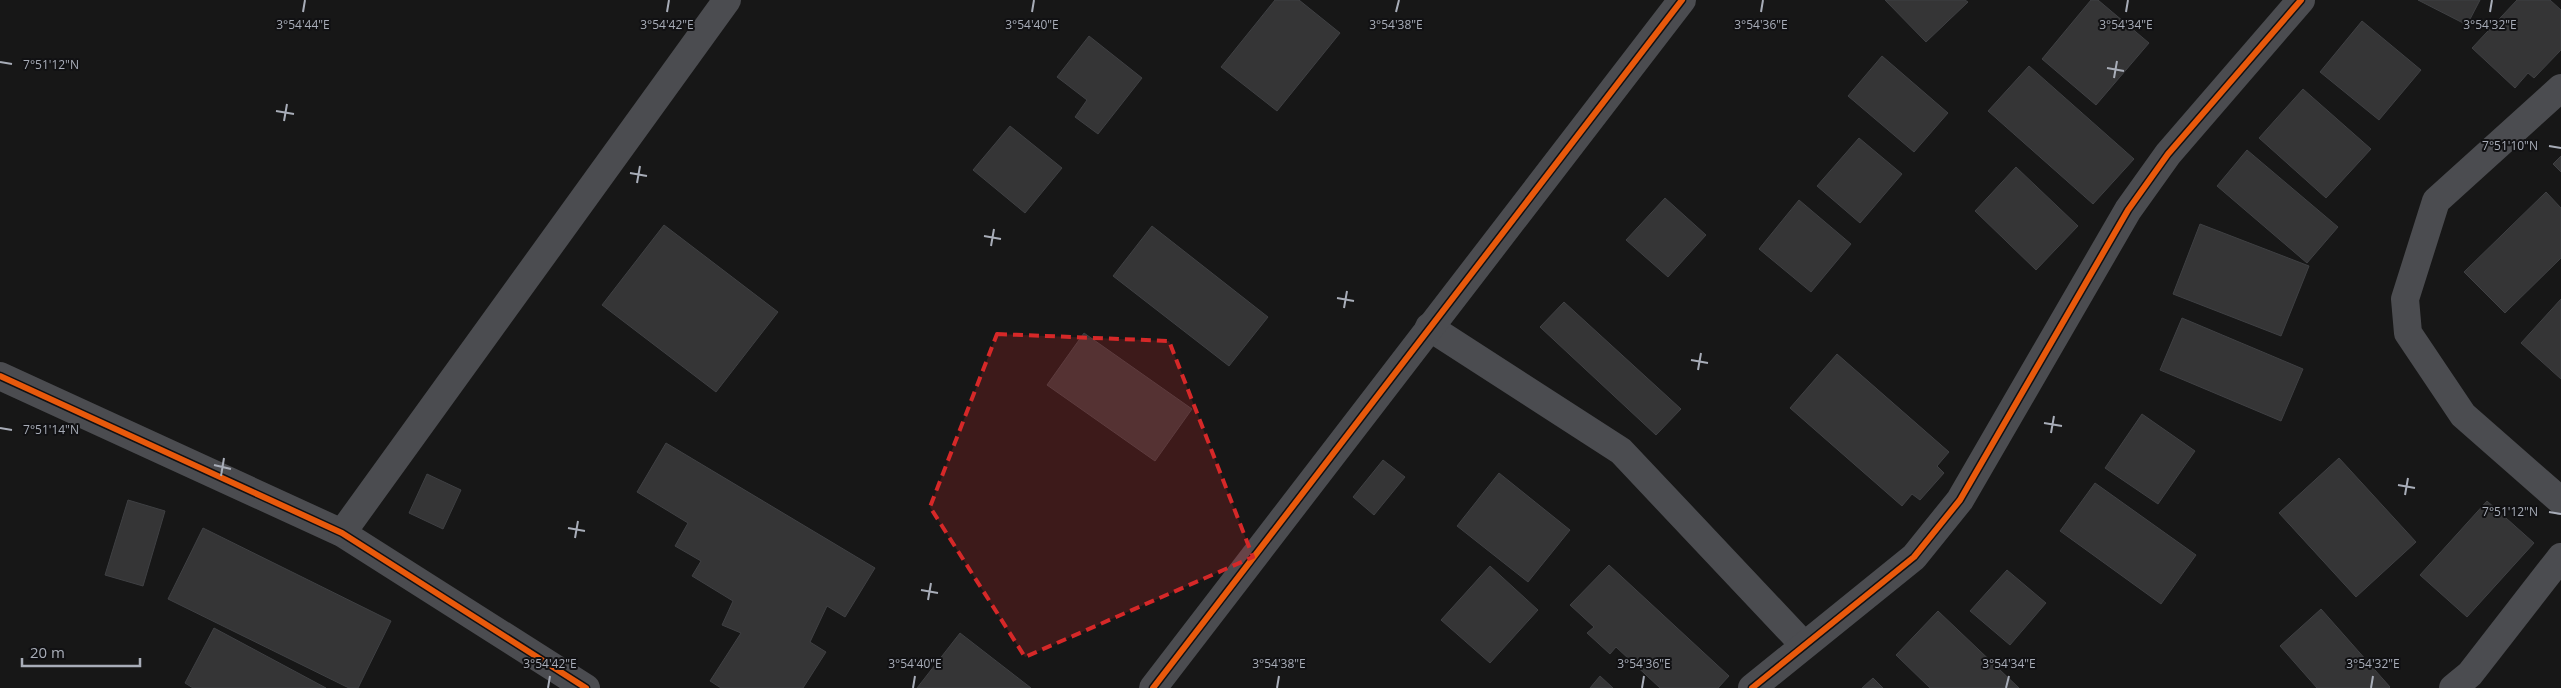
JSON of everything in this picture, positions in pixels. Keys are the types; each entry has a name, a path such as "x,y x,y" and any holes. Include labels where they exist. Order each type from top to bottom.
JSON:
{"street":[{"path":"342,533 727,0"},
{"path":"1153,688 1682,0"},
{"path":"1752,688 1914,557 1960,500 2128,210 2168,154 2301,0"},
{"path":"2561,88 2436,201 2405,299 2408,332 2463,415 2561,501"},
{"path":"1429,327 1621,451 1804,645"},
{"path":"0,376 342,533 586,688"},
{"path":"2469,683 2561,557"}],"highlighted area":[{"path":"997,334 1169,341 1253,557 1025,657 930,507"}],"building":[{"path":"1275,0 1299,0 1340,33 1277,111 1221,67"},
{"path":"1885,0 1965,0 1968,2 1926,42"},
{"path":"2091,0 2098,0 2149,43 2096,105 2042,59"},
{"path":"2418,0 2480,0 2467,25"},
{"path":"2517,0 2550,0 2561,10 2561,50 2534,78 2528,73 2515,88 2472,48"},
{"path":"2362,21 2421,70 2379,120 2320,72"},
{"path":"1089,36 1142,78 1098,134 1075,117 1087,100 1057,77"},
{"path":"1882,56 1948,113 1914,152 1848,96"},
{"path":"2029,66 2134,159 2093,204 1988,111"},
{"path":"2303,89 2371,149 2326,198 2259,138"},
{"path":"1010,126 1062,168 1025,213 973,170"},
{"path":"1859,138 1902,174 1860,223 1817,186"},
{"path":"2247,150 2338,227 2307,263 2217,186"},
{"path":"2561,156 2561,172 2553,164"},
{"path":"2016,167 2078,226 2036,270 1975,211"},
{"path":"2546,192 2561,208 2561,258 2505,313 2464,272"},
{"path":"1665,198 1706,235 1668,277 1626,240"},
{"path":"1799,200 1851,244 1811,292 1759,249"},
{"path":"2200,224 2309,266 2281,336 2173,294"},
{"path":"664,225 778,312 716,392 602,305"},
{"path":"1152,226 1268,317 1229,366 1113,276"},
{"path":"2561,299 2561,379 2521,343"},
{"path":"1564,302 1681,409 1656,435 1540,327"},
{"path":"2182,318 2303,369 2281,421 2160,370"},
{"path":"1084,333 1192,409 1155,461 1047,385"},
{"path":"1837,354 1949,452 1937,466 1944,473 1920,500 1912,494 1902,506 1790,408"},
{"path":"2142,414 2195,451 2158,504 2105,468"},
{"path":"666,443 875,568 845,617 827,606 810,642 826,652 803,688 721,688 710,681 741,633 722,625 733,601 692,576 701,561 675,546 688,523 637,492"},
{"path":"2339,458 2416,542 2356,597 2279,513"},
{"path":"1383,460 1405,477 1374,515 1353,497"},
{"path":"1499,473 1570,530 1528,582 1457,526"},
{"path":"427,474 461,490 443,529 409,513"},
{"path":"2095,483 2196,555 2161,604 2060,531"},
{"path":"128,500 165,511 143,586 105,575"},
{"path":"2487,501 2534,543 2467,617 2420,575"},
{"path":"203,528 391,621 358,688 349,688 168,599"},
{"path":"1609,565 1729,676 1718,688 1660,688 1616,647 1610,654 1587,633 1594,627 1570,605"},
{"path":"1490,566 1538,610 1490,663 1441,620"},
{"path":"2007,570 2046,603 2010,645 1970,611"},
{"path":"2321,609 2389,688 2317,688 2280,646"},
{"path":"1938,611 2019,688 1930,688 1896,655"},
{"path":"214,628 326,688 193,688 185,683"},
{"path":"960,633 1031,688 917,688"},
{"path":"1600,676 1613,688 1590,688"},
{"path":"1873,678 1883,688 1862,688"}],"cycle path":[{"path":"1153,688 1682,0"},
{"path":"1752,688 1914,557 1960,500 2128,210 2168,154 2301,0"},
{"path":"0,376 342,533 586,688"}]}
